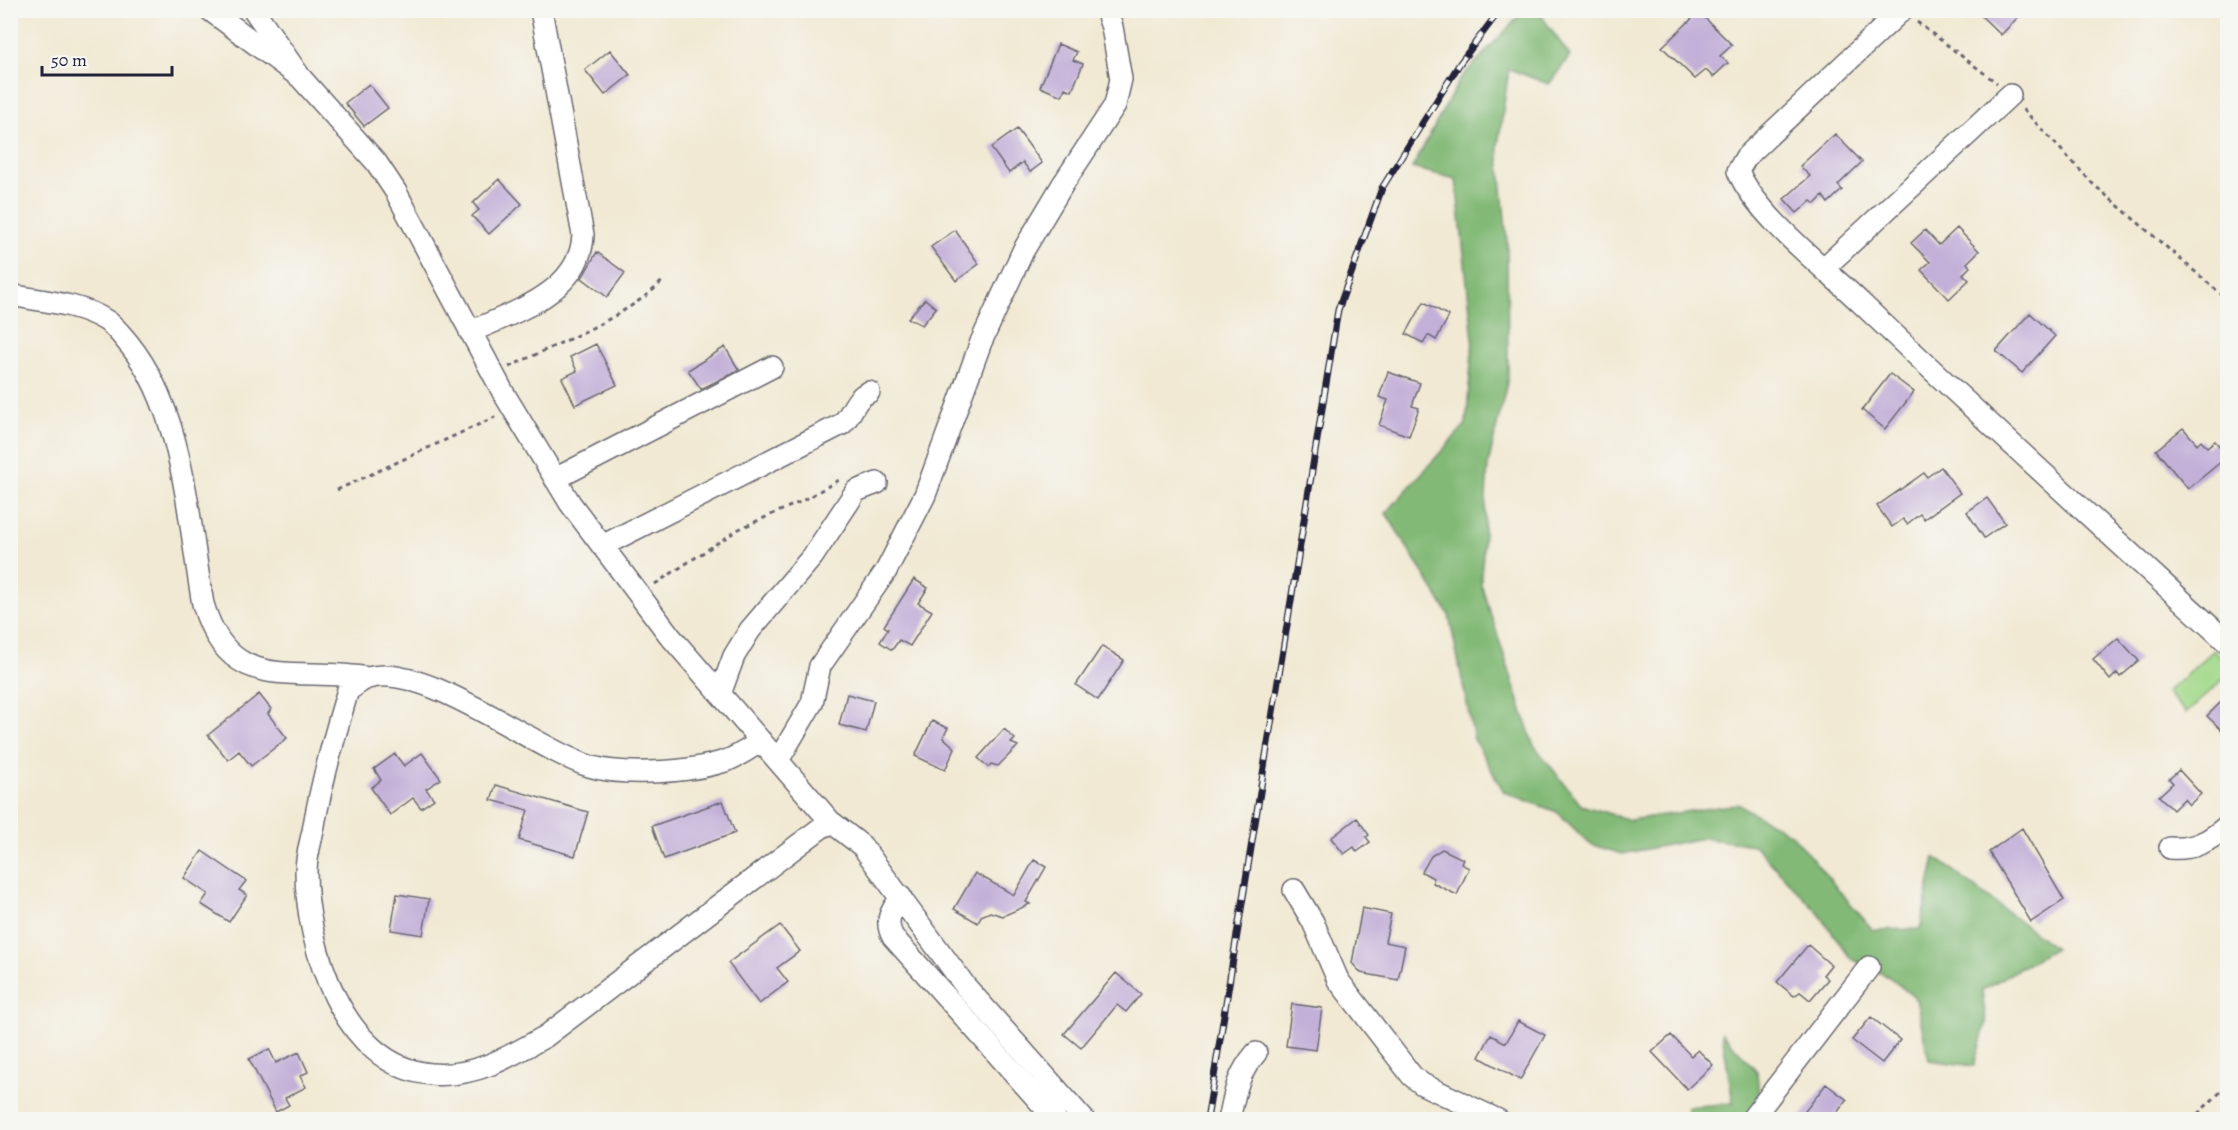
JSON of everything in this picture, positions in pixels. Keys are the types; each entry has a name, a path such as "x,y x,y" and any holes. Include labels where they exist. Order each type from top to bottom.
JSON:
{"street":[{"path":"210,10 300,77"},
{"path":"254,10 300,77 376,162 391,184 513,409 555,478 602,546 670,636 830,821 862,846 966,987 1084,1119"},
{"path":"470,332 541,299 562,282 576,264 583,249 583,235 541,10"},
{"path":"778,759 812,703 820,666 886,571 925,495 981,342 1023,251 1063,184 1115,105 1121,79 1112,27 1106,10"},
{"path":"1907,13 1746,157 1738,171 1745,187 1824,268 2228,644"},
{"path":"1824,268 2010,95"},
{"path":"10,295 65,305 106,320 117,328 139,356 170,422 203,604 210,629 224,648 246,665 285,674 340,673 368,678 396,678 434,687 559,755 592,767 667,771 715,764 761,741"},
{"path":"555,478 772,367"},
{"path":"602,546 842,424 848,418 857,400 869,392"},
{"path":"720,694 734,656 750,630 813,556 856,491 877,483"},
{"path":"368,678 348,690 322,773 306,870 316,950 335,998 373,1049 405,1068 430,1074 454,1074 497,1063 546,1036 830,821"},
{"path":"2170,849 2195,847 2214,837 2228,825"},
{"path":"1294,890 1313,922 1338,980 1412,1076 1436,1091 1498,1119"},
{"path":"901,897 888,920 888,927 893,937 1056,1119"},
{"path":"1751,1119 1869,967"},
{"path":"1229,1119 1237,1081 1243,1068 1256,1053"}],"path":[{"path":"1907,13 1940,42 1978,67 2010,95 2093,184 2228,300"},
{"path":"494,375 618,313 644,297 664,279"},
{"path":"337,490 513,409"},
{"path":"642,599 658,580 691,562 739,528 817,494 846,477"},
{"path":"2192,1119 2228,1085"}],"green space":[{"path":"1524,11 1538,11 1570,56 1549,84 1509,69 1498,146 1507,241 1508,378 1488,465 1481,584 1533,744 1581,805 1630,820 1738,804 1792,835 1873,930 1920,929 1935,857 2055,948 1982,990 1986,1023 1974,1066 1929,1060 1916,999 1889,977 1851,959 1820,915 1754,845 1703,838 1622,854 1590,844 1557,812 1504,792 1474,739 1449,615 1386,513 1466,424 1473,339 1456,179 1412,168 1460,79"},
{"path":"2214,650 2227,665 2227,676 2186,713 2167,692"},
{"path":"1722,1033 1757,1071 1761,1119 1687,1120 1687,1107 1733,1103"}],"building":[{"path":"1975,10 2025,10 2001,35"},
{"path":"1699,12 1732,45 1720,56 1728,63 1713,77 1706,70 1695,79 1662,47"},
{"path":"1058,44 1077,52 1073,60 1083,64 1072,91 1065,88 1062,96 1040,87"},
{"path":"610,50 630,75 605,95 585,70"},
{"path":"369,84 388,108 364,126 345,103"},
{"path":"1017,129 1042,163 1030,172 1023,162 1009,173 991,148"},
{"path":"1835,134 1862,162 1838,185 1842,190 1828,203 1823,196 1815,204 1811,201 1797,213 1784,199 1810,176 1800,166"},
{"path":"499,179 522,204 489,234 472,216 479,210 473,203"},
{"path":"1957,228 1979,251 1967,263 1970,267 1963,274 1969,280 1949,299 1921,270 1930,262 1911,243 1925,230 1939,245"},
{"path":"955,230 979,264 956,281 931,247"},
{"path":"597,252 625,273 607,297 582,278"},
{"path":"925,299 936,308 922,325 908,318"},
{"path":"1424,302 1449,316 1436,340 1428,335 1423,343 1406,334"},
{"path":"2030,313 2055,336 2022,373 1996,351"},
{"path":"596,344 617,385 575,405 562,378 577,371 570,357"},
{"path":"725,347 739,370 701,389 688,370"},
{"path":"1388,372 1420,383 1412,406 1419,408 1409,436 1379,425 1388,400 1379,397"},
{"path":"1890,374 1914,392 1885,429 1862,410"},
{"path":"2183,428 2197,444 2201,440 2207,447 2215,441 2228,456 2188,489 2156,450"},
{"path":"1941,467 1960,493 1924,519 1920,514 1907,524 1903,519 1892,527 1877,506 1924,473 1927,477"},
{"path":"1987,498 2005,523 1984,538 1967,512"},
{"path":"914,579 928,588 918,603 932,611 910,646 899,640 892,650 880,642 888,629 884,626"},
{"path":"2118,638 2139,661 2120,677 2117,673 2110,680 2093,659"},
{"path":"1102,646 1124,660 1098,700 1076,685"},
{"path":"259,694 271,709 268,714 287,738 251,766 239,751 228,760 208,735"},
{"path":"847,694 874,701 866,732 839,725"},
{"path":"2228,695 2228,736 2207,716"},
{"path":"932,721 948,728 943,737 955,748 945,770 915,756"},
{"path":"1004,729 1015,739 1011,743 1018,746 998,766 991,764 988,767 978,758"},
{"path":"422,753 441,779 426,789 434,799 421,808 413,798 390,815 371,788 381,780 374,769 395,754 404,766"},
{"path":"2179,770 2201,794 2189,805 2184,799 2173,810 2159,796 2173,783 2169,779"},
{"path":"496,785 588,812 575,856 519,840 528,810 491,800"},
{"path":"723,801 735,833 664,859 652,826"},
{"path":"1357,818 1369,835 1366,837 1370,842 1357,852 1354,847 1344,854 1331,838"},
{"path":"2022,828 2064,900 2031,922 1989,852"},
{"path":"1442,849 1463,859 1461,864 1469,868 1457,895 1433,883 1433,878 1422,872 1431,856"},
{"path":"202,851 246,881 239,890 247,895 229,922 201,904 208,894 184,878"},
{"path":"1034,860 1046,867 1026,902 1030,904 1003,916 990,912 981,916 978,923 954,909 975,873 1014,895"},
{"path":"397,894 429,899 423,935 391,930"},
{"path":"1362,908 1391,914 1385,942 1405,946 1398,980 1361,973 1352,963"},
{"path":"780,925 800,951 777,968 788,982 759,1004 728,963"},
{"path":"1808,945 1831,965 1823,975 1828,979 1810,1000 1800,992 1794,996 1777,982"},
{"path":"1116,973 1141,994 1126,1012 1117,1005 1081,1048 1064,1034"},
{"path":"1292,1004 1322,1008 1316,1050 1286,1046"},
{"path":"1871,1017 1900,1040 1882,1063 1852,1040"},
{"path":"1518,1021 1545,1035 1520,1080 1479,1057 1491,1035 1506,1043"},
{"path":"1671,1035 1691,1056 1698,1050 1713,1065 1687,1089 1652,1052"},
{"path":"269,1049 276,1063 299,1052 308,1072 300,1076 306,1087 285,1098 289,1105 276,1112 249,1059"},
{"path":"1826,1084 1847,1100 1832,1119 1799,1119"}],"railway":[{"path":"1207,1120 1338,310 1382,188 1460,63 1500,10"}]}
